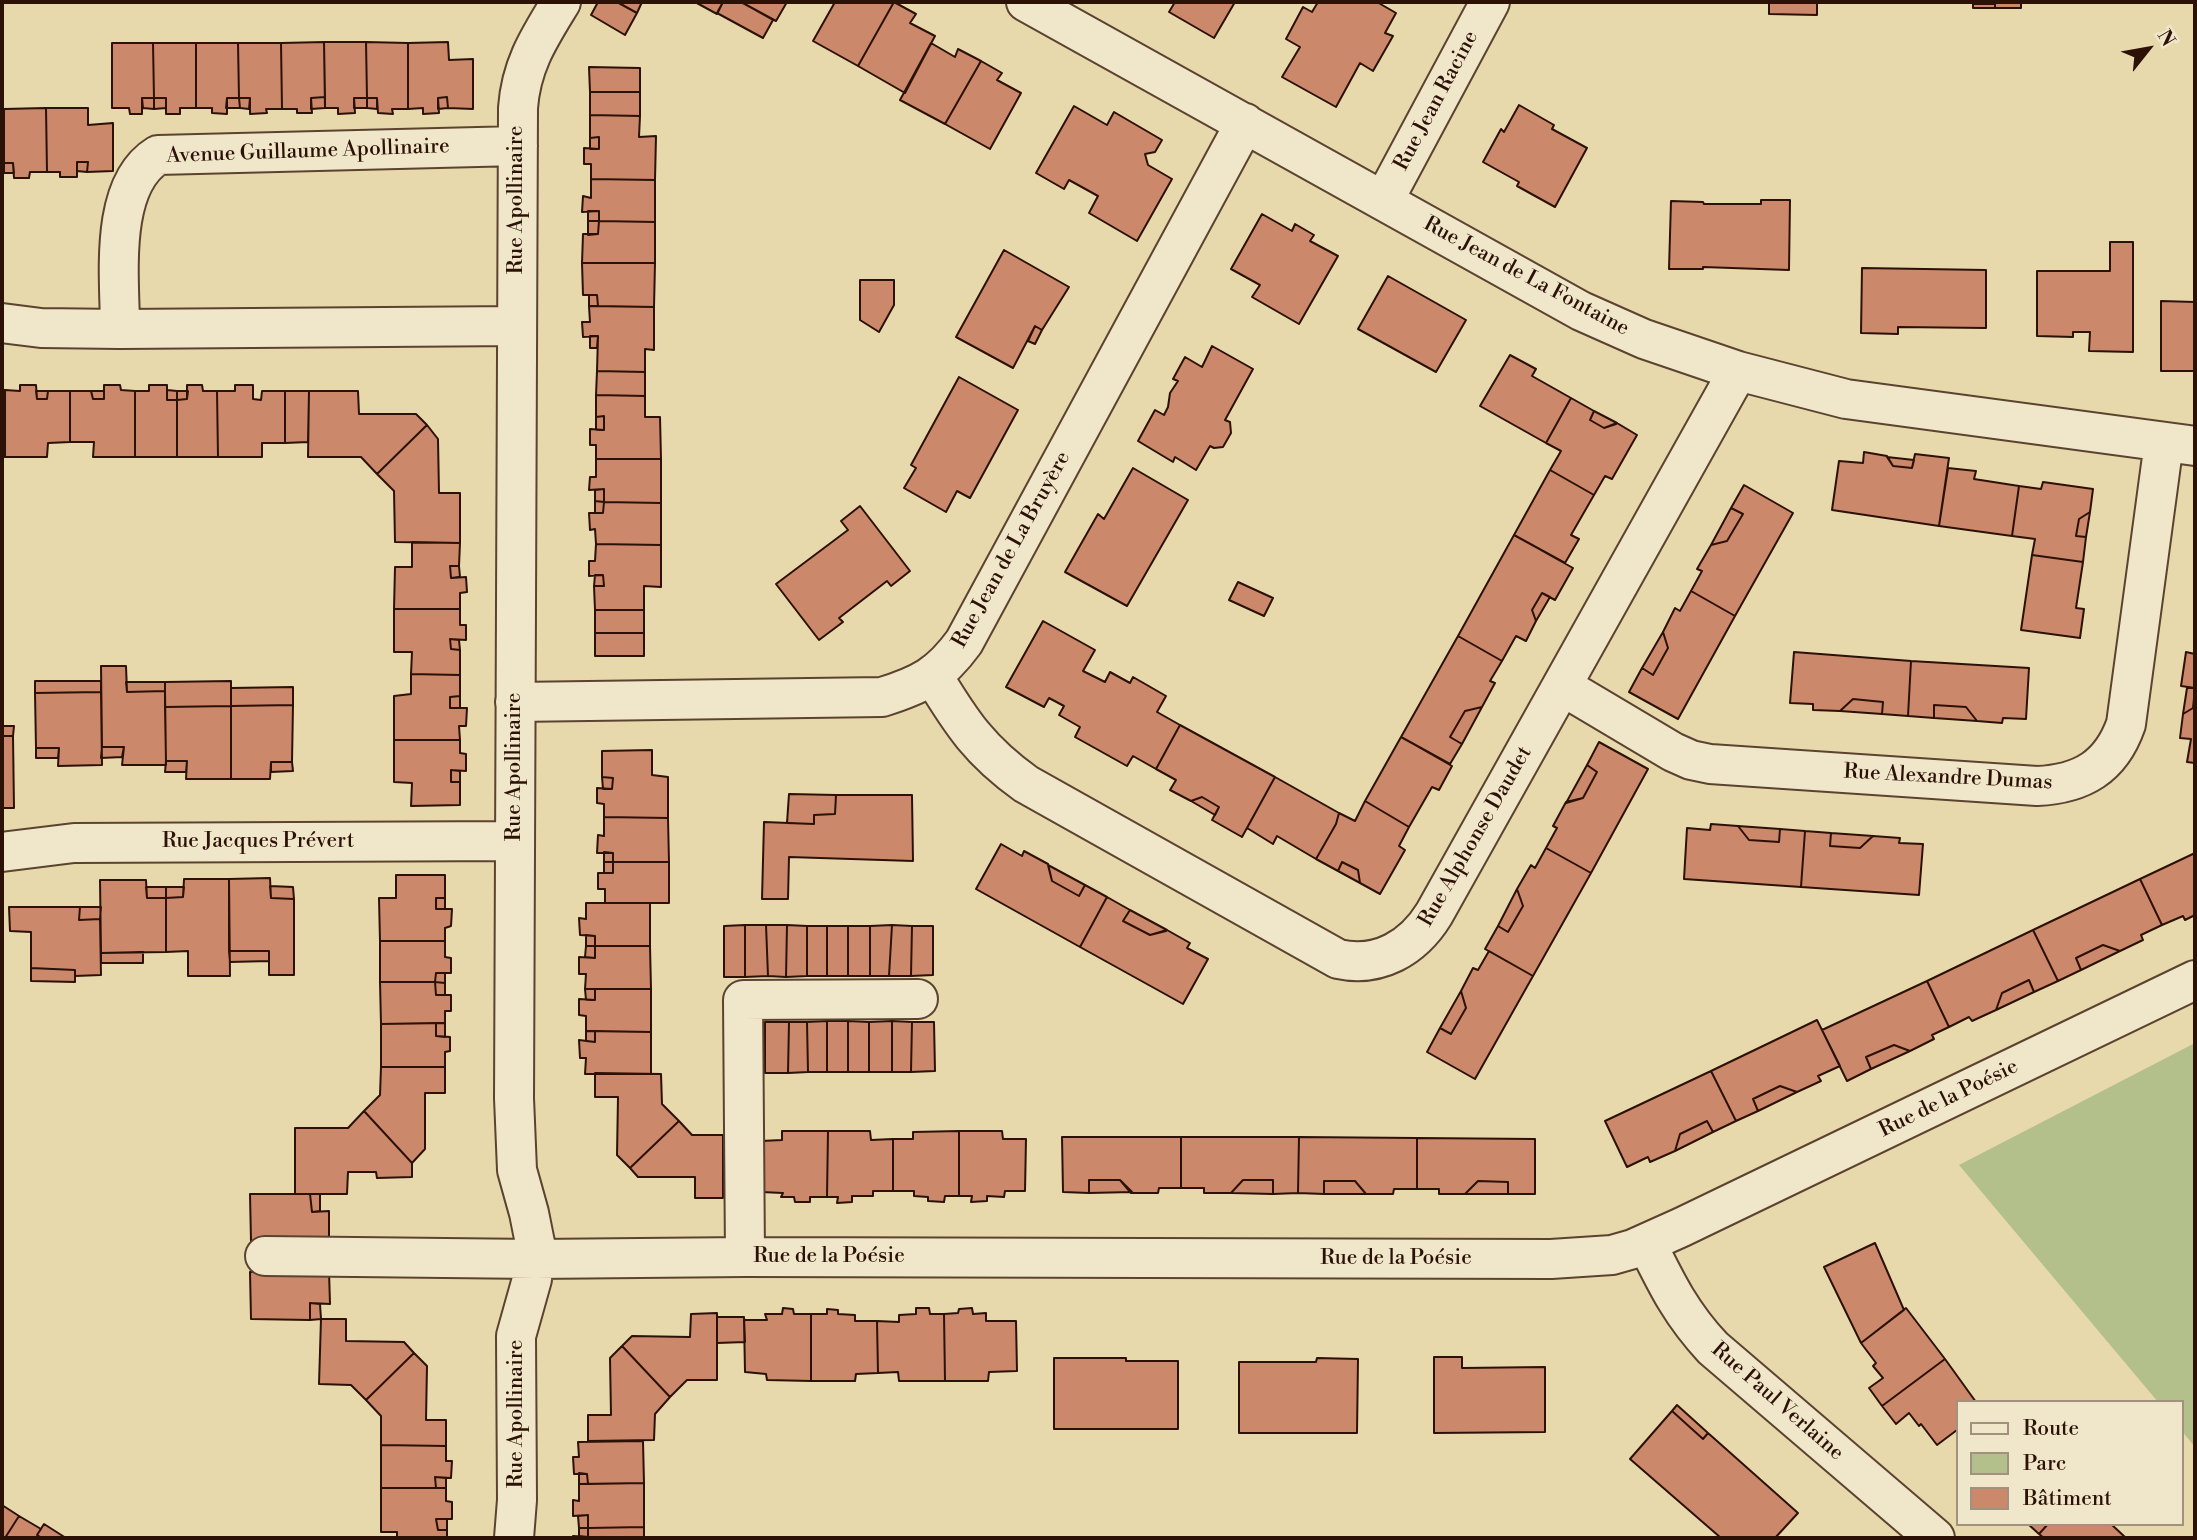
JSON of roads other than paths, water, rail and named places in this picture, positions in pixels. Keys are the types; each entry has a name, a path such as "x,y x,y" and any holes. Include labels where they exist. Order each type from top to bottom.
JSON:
{"street":[{"name":"Rue Apollinaire","path":"514,1538 517,1500 516,1336 535,1259 533,1229 522,1191 516,1154 515,702 519,88 532,50 561,2"},
{"name":"Rue Jean de La Fontaine","path":"1026,2 1581,311 1644,339 1738,371 1846,399 2180,444"},
{"name":"Rue Jean Racine","path":"1384,200 1490,2"},
{"name":"Rue Jean de La Bruyère","path":"515,702 882,697 933,676 946,665 964,642 1245,123"},
{"name":"Avenue Guillaume Apollinaire","path":"120,329 122,218 141,170 159,155 518,146"},
{"path":"2,323 41,328 120,329 517,326"},
{"name":"Rue Alphonse Daudet","path":"933,676 973,738 1026,785 1338,959 1352,962 1393,953 1413,941 1424,930 1738,371"},
{"name":"Rue Alexandre Dumas","path":"1562,686 1673,752 1710,764 2037,786 2073,781 2101,764 2113,751 2126,724 2180,444"},
{"name":"Rue Jacques Prévert","path":"2,852 74,843 515,841"},
{"name":"Rue de la Poésie","path":"265,1256 535,1259 1551,1259 1612,1255 1647,1244 2195,980"},
{"path":"745,1257 743,1000 918,999"},
{"name":"Rue Paul Verlaine","path":"1647,1244 1679,1307 1692,1326 1713,1348 1936,1538"}]}
